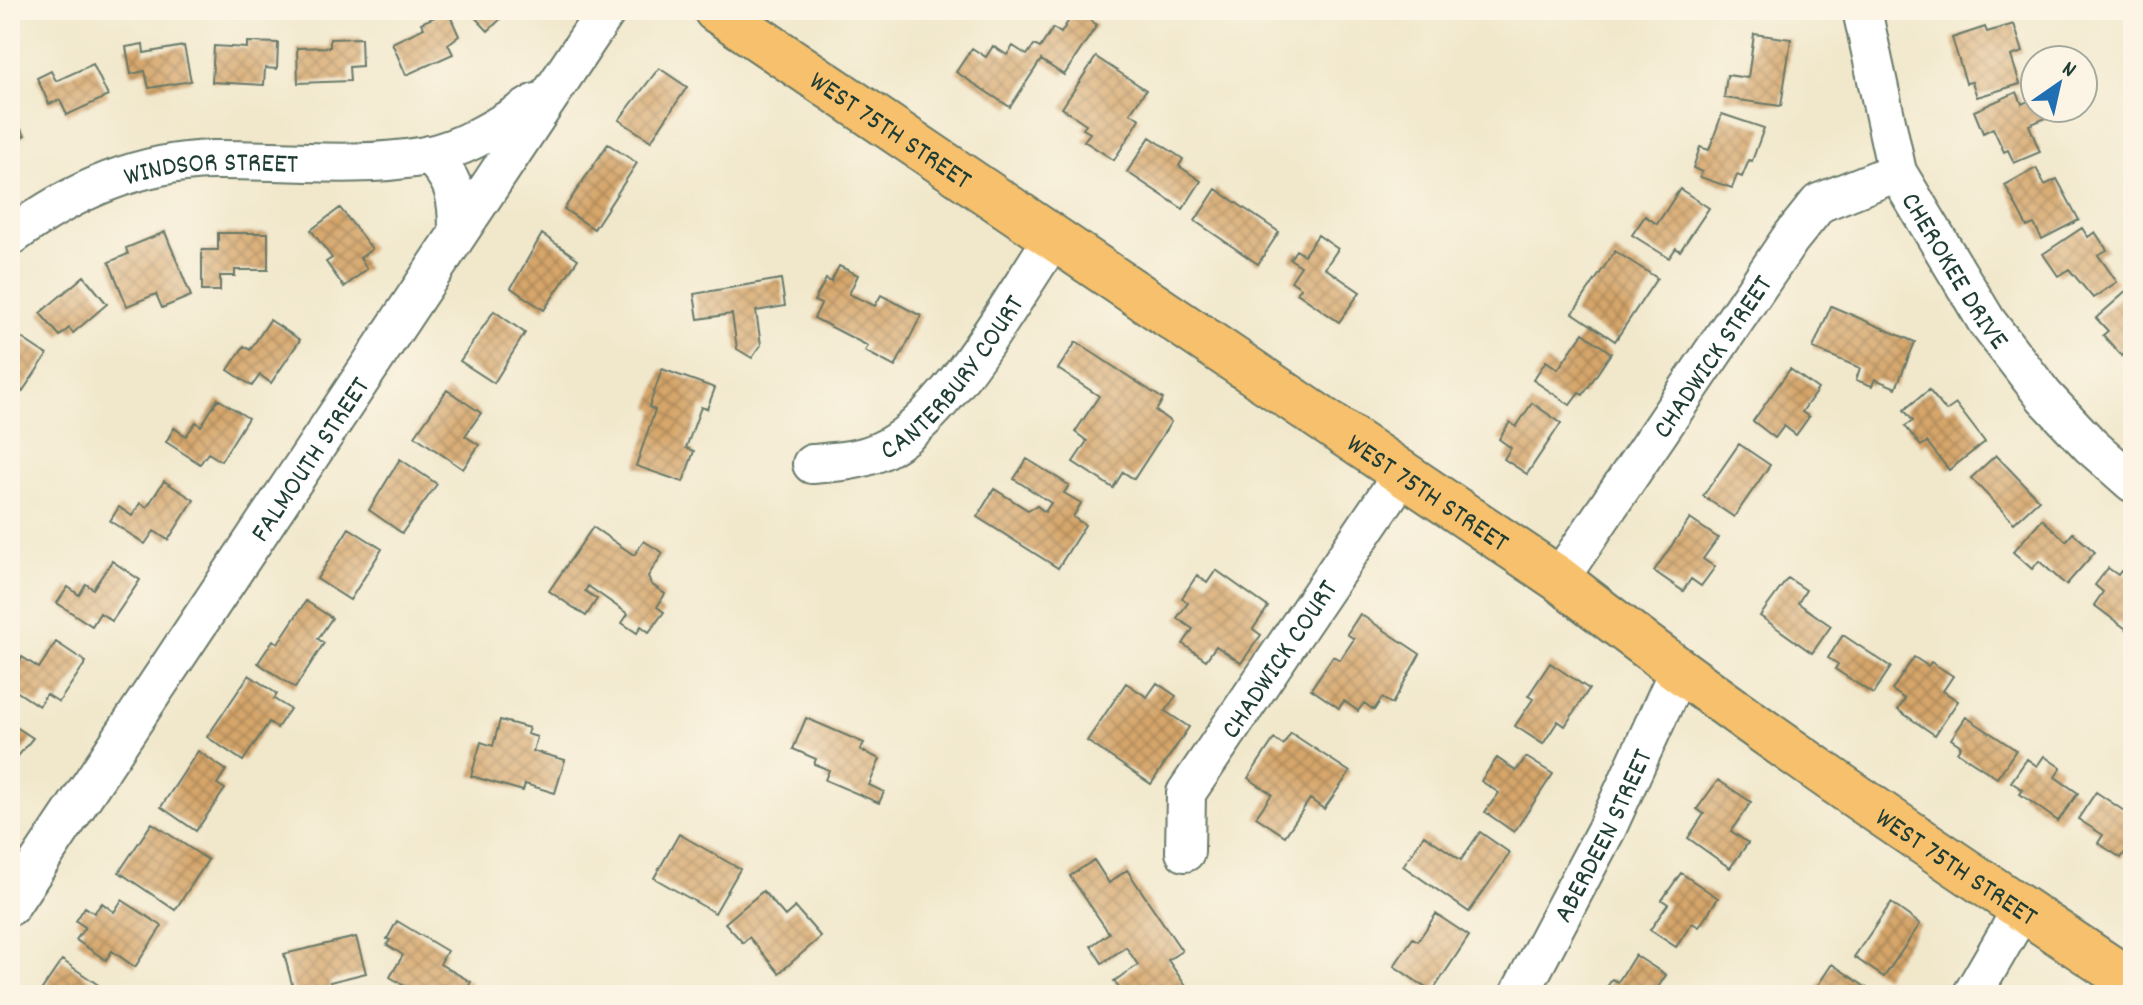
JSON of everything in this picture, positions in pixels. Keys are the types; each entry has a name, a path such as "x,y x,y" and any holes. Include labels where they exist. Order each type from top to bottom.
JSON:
{"main road":[{"name":"WEST 75TH STREET","path":"716,10 1559,579 1678,672 2133,983"}],"street":[{"name":"FALMOUTH STREET","path":"10,906 607,10"},
{"name":"CHEROKEE DRIVE","path":"1862,10 1897,172 1987,322 2044,396 2091,446 2133,483"},
{"name":"WINDSOR STREET","path":"10,237 47,209 78,192 164,166 211,160 359,164 429,155 482,137 549,95"},
{"path":"429,155 445,170 455,189 458,231"},
{"name":"CHADWICK STREET","path":"1559,579 1790,239 1819,203 1897,172"},
{"name":"CANTERBURY COURT","path":"812,464 852,460 878,453 907,437 935,412 1054,237"},
{"name":"CHADWICK COURT","path":"1185,852 1186,793 1403,473"},
{"name":"ABERDEEN STREET","path":"1519,995 1606,830 1678,672"},
{"path":"1972,995 2022,909"}],"building":[{"path":"468,10 510,10 488,31"},
{"path":"1075,10 1097,25 1064,75 1041,60 1010,107 956,72 972,48 986,57 993,46 1007,55 1013,46 1027,55 1034,45 1040,48 1053,28 1061,33"},
{"path":"1754,10 1781,10 1781,12 1755,16"},
{"path":"1962,10 1991,10 1992,14 1964,20"},
{"path":"448,11 459,36 448,44 453,54 406,75 392,43 424,28 421,23"},
{"path":"2014,24 2020,44 2019,53 2011,56 2019,84 1977,97 1972,82 1966,83 1952,38 1985,27 1987,32"},
{"path":"1754,34 1791,39 1781,106 1724,98 1727,75 1748,78"},
{"path":"361,38 362,66 349,67 350,81 298,83 297,48 330,47 330,39"},
{"path":"247,42 278,43 277,69 265,68 264,85 212,82 214,46 247,48"},
{"path":"143,44 144,53 184,46 191,81 149,88 145,71 131,74 126,47"},
{"path":"1096,57 1146,90 1130,113 1140,119 1114,160 1084,141 1090,133 1083,129 1086,124 1062,108"},
{"path":"93,64 108,96 67,115 60,100 49,104 37,78 51,71 56,81"},
{"path":"659,68 687,87 651,141 619,120"},
{"path":"2017,92 2019,124 2031,124 2029,125 2040,152 2014,163 2008,150 2004,152 1993,128 1983,133 1974,111"},
{"path":"10,113 25,135 10,145"},
{"path":"1722,114 1764,128 1752,161 1749,160 1742,177 1737,175 1732,188 1700,177 1702,172 1693,168 1700,147 1709,150"},
{"path":"1150,137 1183,159 1179,166 1201,181 1183,209 1127,172"},
{"path":"608,144 637,163 594,229 564,209"},
{"path":"2036,168 2045,185 2057,179 2079,220 2042,239 2034,224 2027,227 2005,185"},
{"path":"1216,189 1279,232 1258,264 1195,221"},
{"path":"1680,189 1709,208 1680,251 1676,248 1669,258 1632,235 1645,216 1657,224"},
{"path":"340,208 372,249 360,258 367,269 344,287 326,262 332,258 311,230"},
{"path":"2082,228 2088,237 2095,232 2107,250 2098,255 2117,282 2093,298 2069,269 2058,276 2043,254"},
{"path":"165,232 191,296 162,308 156,294 127,306 109,262 128,254 126,248"},
{"path":"218,233 268,233 268,270 235,270 235,276 220,276 220,291 202,291 202,250 218,250"},
{"path":"542,234 578,259 544,310 511,288"},
{"path":"1318,235 1338,249 1325,268 1360,292 1339,322 1297,293 1301,288 1291,281 1301,266 1290,259 1296,250 1304,255"},
{"path":"1615,251 1657,278 1615,341 1573,313"},
{"path":"839,266 858,275 849,294 875,306 881,295 921,316 895,367 865,351 868,346 814,318 821,304 814,301 826,279 831,282"},
{"path":"84,276 107,304 73,333 69,328 60,336 40,313"},
{"path":"781,279 785,306 756,311 761,345 752,358 737,349 732,314 698,319 694,294"},
{"path":"2129,289 2133,294 2133,360 2126,352 2122,356 2103,335 2108,331 2096,318"},
{"path":"1831,306 1915,342 1896,388 1875,379 1872,386 1856,380 1860,368 1813,348"},
{"path":"494,311 525,333 494,383 460,361"},
{"path":"270,320 300,340 271,383 260,375 252,386 228,370 244,346 250,350"},
{"path":"1583,333 1611,353 1583,395 1579,393 1570,405 1533,380 1546,361 1558,369"},
{"path":"17,335 47,355 22,392 17,388 10,399 10,346"},
{"path":"1076,342 1163,399 1156,411 1171,422 1134,479 1123,472 1113,488 1073,462 1087,441 1075,432 1099,396 1058,369"},
{"path":"662,369 715,388 707,409 701,407 686,448 694,451 683,482 636,466 655,410 649,407"},
{"path":"1790,369 1818,389 1802,412 1809,417 1796,435 1784,426 1775,438 1753,421"},
{"path":"447,390 481,413 465,436 479,445 463,469 415,436"},
{"path":"1929,390 1946,411 1956,404 1985,442 1949,470 1927,442 1921,446 1905,426 1913,421 1904,410"},
{"path":"218,399 248,418 221,461 208,453 200,464 166,442 174,428 186,436 196,422 201,426"},
{"path":"1532,403 1561,423 1527,474 1504,459 1511,448 1499,439 1510,422 1516,427"},
{"path":"1739,444 1770,465 1734,517 1703,496"},
{"path":"1996,455 2039,500 2014,523 1971,478"},
{"path":"400,459 437,484 402,533 369,510"},
{"path":"1027,459 1069,485 1064,493 1081,503 1073,517 1085,525 1058,568 977,517 994,489 1028,510 1037,506 1045,512 1051,503 1014,479"},
{"path":"164,481 194,500 168,540 154,531 145,544 110,521 119,507 132,516 140,503 147,507"},
{"path":"1690,519 1718,538 1703,559 1715,567 1701,586 1691,579 1683,591 1654,571"},
{"path":"2042,519 2066,541 2073,533 2095,552 2066,585 2039,561 2032,569 2013,552"},
{"path":"593,527 634,555 644,541 663,553 648,576 651,584 665,594 657,607 664,612 649,632 641,626 637,633 622,623 628,614 588,586 585,591 597,599 586,616 549,591"},
{"path":"349,528 382,549 350,600 317,579"},
{"path":"112,561 140,580 112,621 100,613 92,626 57,603 68,587 79,595 86,584 93,589"},
{"path":"2108,568 2118,575 2121,571 2133,580 2133,634 2094,605 2103,592 2095,585"},
{"path":"1216,570 1268,607 1253,629 1261,635 1241,663 1216,646 1206,660 1183,644 1193,629 1177,618 1188,603 1182,598 1197,575 1207,583"},
{"path":"1788,578 1806,590 1798,603 1831,626 1812,653 1760,616"},
{"path":"306,601 332,618 318,639 324,643 295,688 258,663 273,640 278,643"},
{"path":"1360,614 1420,654 1392,704 1382,698 1374,710 1364,703 1358,711 1344,701 1339,708 1311,689 1333,656 1340,660 1354,639 1347,634"},
{"path":"1843,635 1891,667 1873,694 1835,669 1838,664 1828,658"},
{"path":"56,642 86,662 59,702 46,694 39,706 10,687 10,675 22,657 39,668"},
{"path":"1914,657 1928,666 1931,662 1953,676 1943,691 1958,701 1935,735 1898,710 1905,699 1892,690"},
{"path":"1550,663 1589,689 1565,726 1558,721 1543,744 1515,726 1533,699 1528,696"},
{"path":"249,675 277,694 274,699 290,709 277,728 269,722 243,761 207,737"},
{"path":"1126,683 1147,697 1157,683 1176,696 1165,711 1189,727 1151,784 1087,741"},
{"path":"1966,717 2016,750 1997,778 1957,752 1961,746 1951,739"},
{"path":"806,718 864,743 860,750 880,759 869,785 884,792 879,803 825,780 829,770 814,764 816,759 793,749"},
{"path":"500,720 529,728 527,734 537,737 533,751 565,760 555,793 525,784 523,791 471,776 481,742 493,746"},
{"path":"10,723 33,738 10,766"},
{"path":"1291,733 1350,772 1324,809 1310,799 1285,836 1256,817 1272,794 1248,778 1274,739 1283,745"},
{"path":"198,751 226,770 217,784 225,789 196,831 161,807"},
{"path":"2044,756 2061,768 2055,777 2078,793 2058,821 2020,794 2023,790 2011,782 2027,759 2037,766"},
{"path":"1526,757 1553,774 1514,832 1485,812 1499,793 1481,781 1497,758 1516,771"},
{"path":"1718,780 1751,802 1731,831 1748,843 1730,868 1688,838 1704,814 1697,809"},
{"path":"2096,792 2133,817 2133,841 2121,858 2098,843 2103,835 2078,819"},
{"path":"152,823 208,860 175,910 119,872"},
{"path":"1480,832 1510,853 1469,912 1403,866 1424,835 1461,860"},
{"path":"679,834 740,869 715,913 654,878"},
{"path":"1094,860 1109,883 1127,870 1182,951 1168,960 1192,995 1124,995 1114,981 1138,965 1126,947 1102,963 1091,946 1109,933 1070,876"},
{"path":"1681,873 1718,898 1699,927 1692,923 1676,947 1650,930 1668,904 1662,900"},
{"path":"763,891 785,916 795,907 821,937 779,973 749,937 743,943 725,923"},
{"path":"122,900 162,926 135,967 112,951 106,960 76,940 85,927 76,921 85,907 94,913 102,903 114,912"},
{"path":"1891,903 1920,924 1884,977 1854,957"},
{"path":"1436,914 1469,936 1432,992 1394,966 1413,938 1418,941"},
{"path":"397,921 447,951 440,964 471,982 464,995 419,995 390,977 403,955 387,945"},
{"path":"356,937 366,973 330,982 334,995 295,995 284,954"},
{"path":"1635,955 1666,975 1653,995 1602,995 1612,979 1618,982"},
{"path":"62,960 113,995 38,995"},
{"path":"1832,964 1877,995 1826,995 1816,988"}]}
